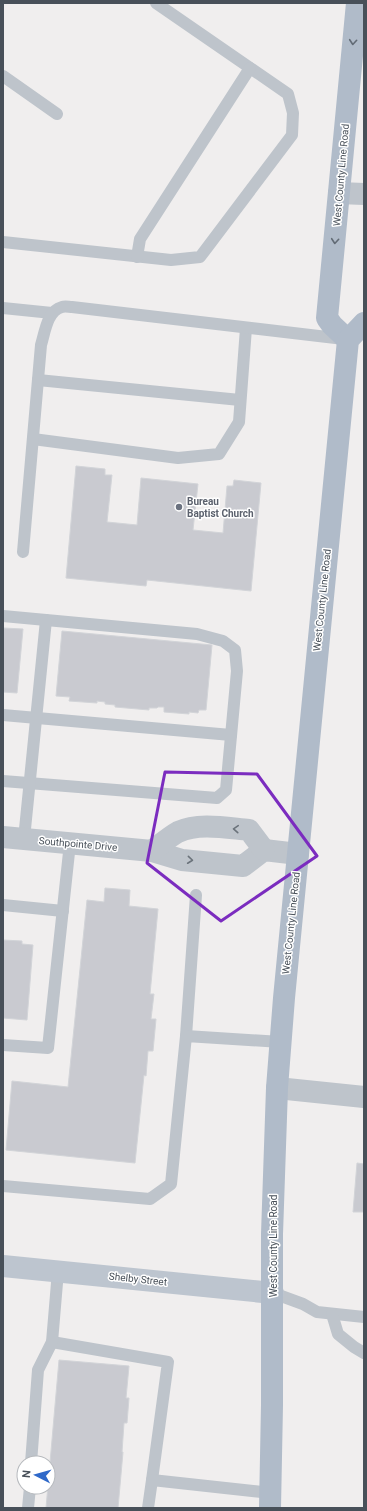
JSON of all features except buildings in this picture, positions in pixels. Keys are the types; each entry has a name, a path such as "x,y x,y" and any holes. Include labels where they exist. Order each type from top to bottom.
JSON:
{"main road":[{"name":"West County Line Road","path":"271,1501 273,1293 272,1227 277,1088 284,998 348,340 332,325 328,318 357,3"},
{"path":"348,340 364,323"}],"street":[{"path":"339,193 364,194"},
{"path":"152,851 178,832 192,828 205,827 249,830 264,850 298,854"},
{"name":"Southpointe Drive","path":"13,838 152,851 182,860 243,866 264,850"},
{"path":"277,1088 364,1097"},
{"name":"Shelby Street","path":"3,1266 273,1293"}],"lane":[{"path":"3,242 171,260 200,257 292,135 293,113 288,94 156,3"},
{"path":"137,256 140,239 250,68"},
{"path":"3,76 57,114"},
{"path":"23,552 41,345 52,313 62,307 72,307 348,340"},
{"path":"3,308 52,313"},
{"path":"33,439 178,458 219,454 239,422 246,328"},
{"path":"38,380 240,400"},
{"path":"3,616 197,634 223,641 236,650 237,671 226,790 217,798 3,782"},
{"path":"13,838 29,784 46,620"},
{"path":"3,715 231,735"},
{"path":"3,1045 48,1048 70,843"},
{"path":"3,1186 150,1200 171,1184 186,1036 196,895"},
{"path":"3,905 63,911"},
{"path":"186,1036 281,1042"},
{"path":"32,1455 38,1370 52,1342 58,1271"},
{"path":"273,1293 303,1304 317,1312 364,1317"},
{"path":"332,1314 338,1334 364,1353"},
{"path":"52,1342 168,1362 148,1508"},
{"path":"152,1480 271,1501"},
{"path":"28,1508 29,1495"}],"highlighted area":[{"path":"165,772 257,774 317,856 221,921 147,863"}],"place":[{"name":"Bureau Baptist Church","path":"179,507"}]}
